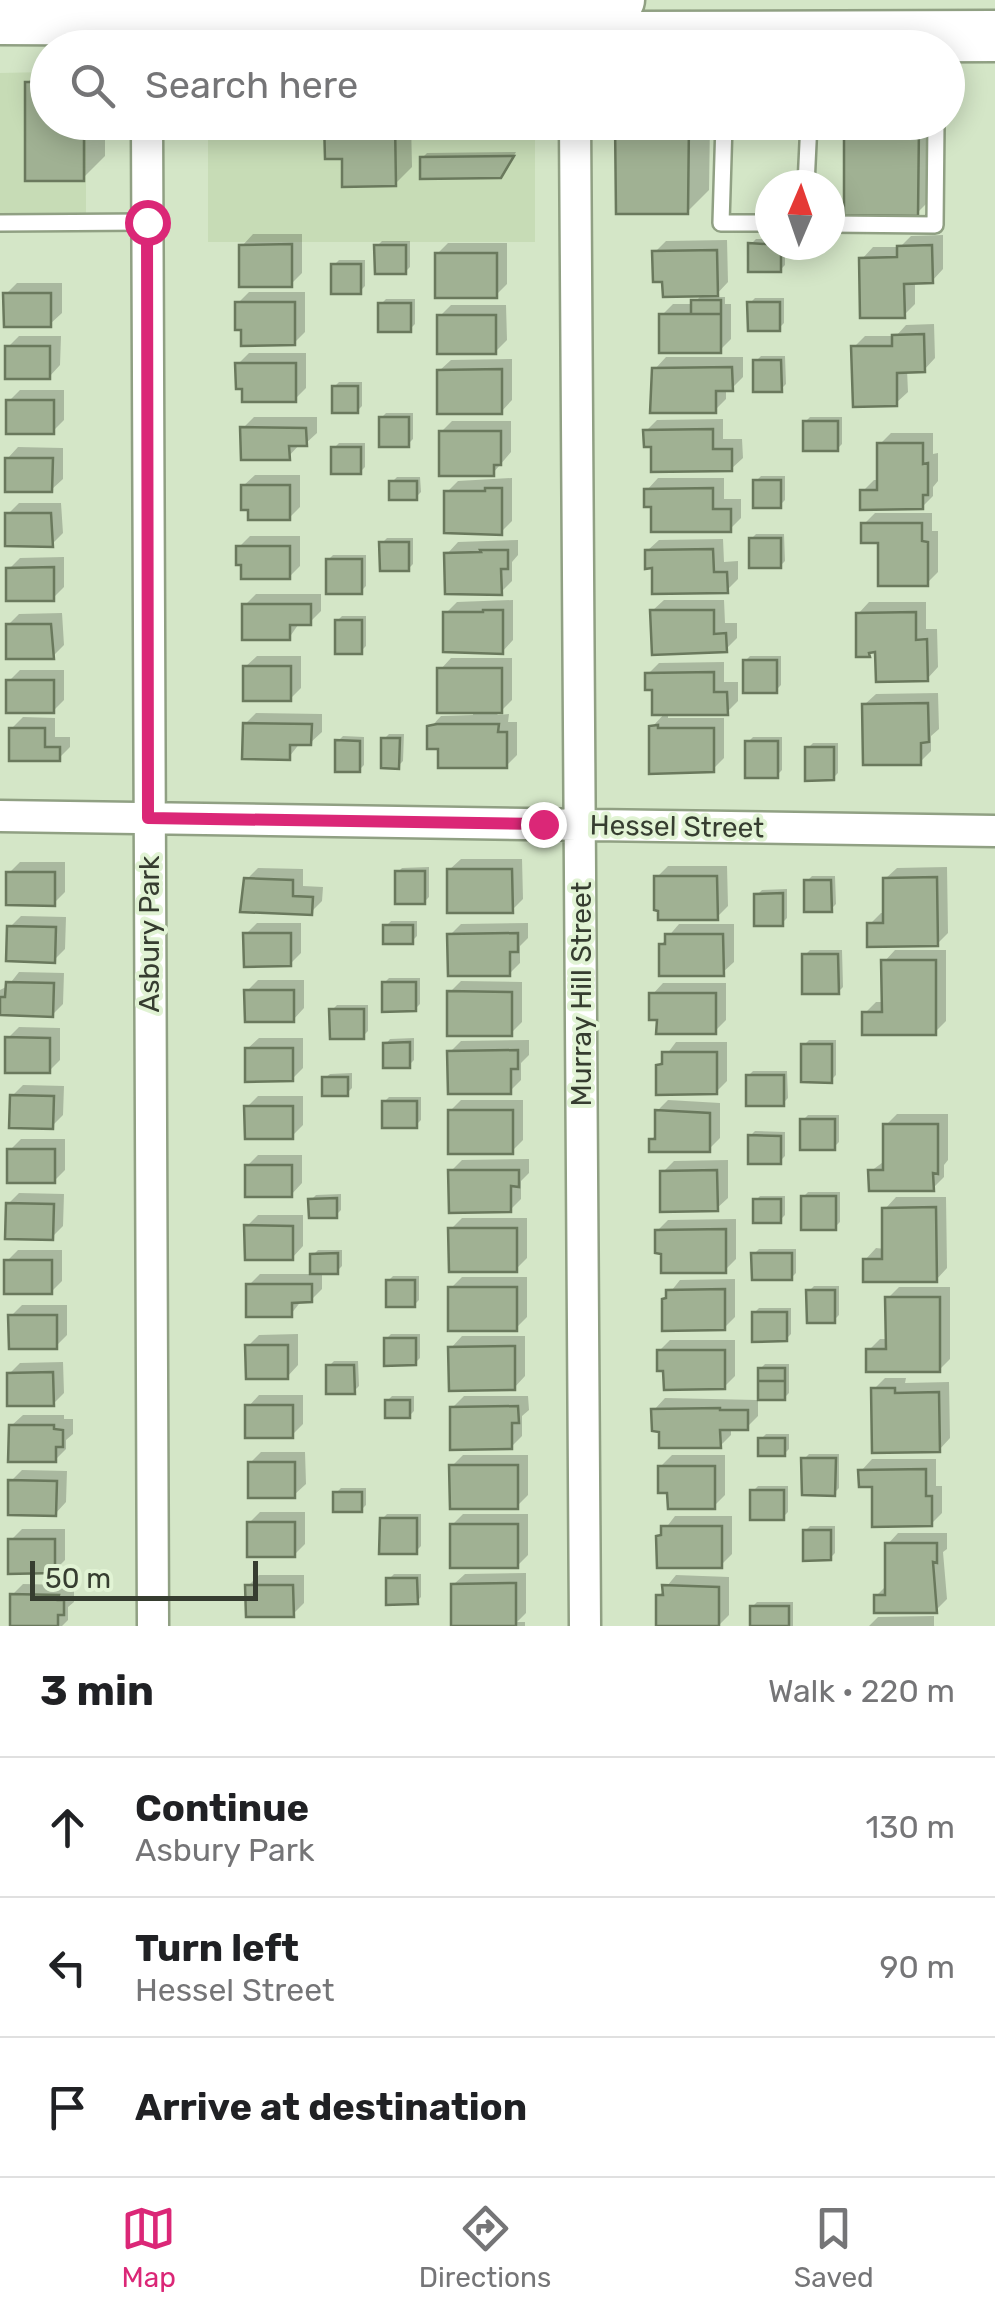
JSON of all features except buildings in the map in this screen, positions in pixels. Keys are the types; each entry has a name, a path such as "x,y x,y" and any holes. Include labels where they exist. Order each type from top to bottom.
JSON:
{"highway":[{"path":"581,30 619,0"},
{"path":"0,19 115,30"},
{"path":"965,37 995,36"}],"street":[{"name":"Asbury Park","path":"146,140 154,1626"},
{"name":"Murray Hill Street","path":"575,140 584,1626"},
{"name":"Hessel Street","path":"0,816 995,831"}],"lane":[{"path":"723,140 721,223 755,223"},
{"path":"807,170 808,140"},
{"path":"845,224 934,225 936,140"},
{"path":"0,223 147,222"}],"shaded area":[{"path":"30,72 30,140 86,140 86,213 0,214 0,73"},
{"path":"208,140 535,140 535,242 208,242"}],"route":[{"path":"147,222 148,818 543,824"}]}
